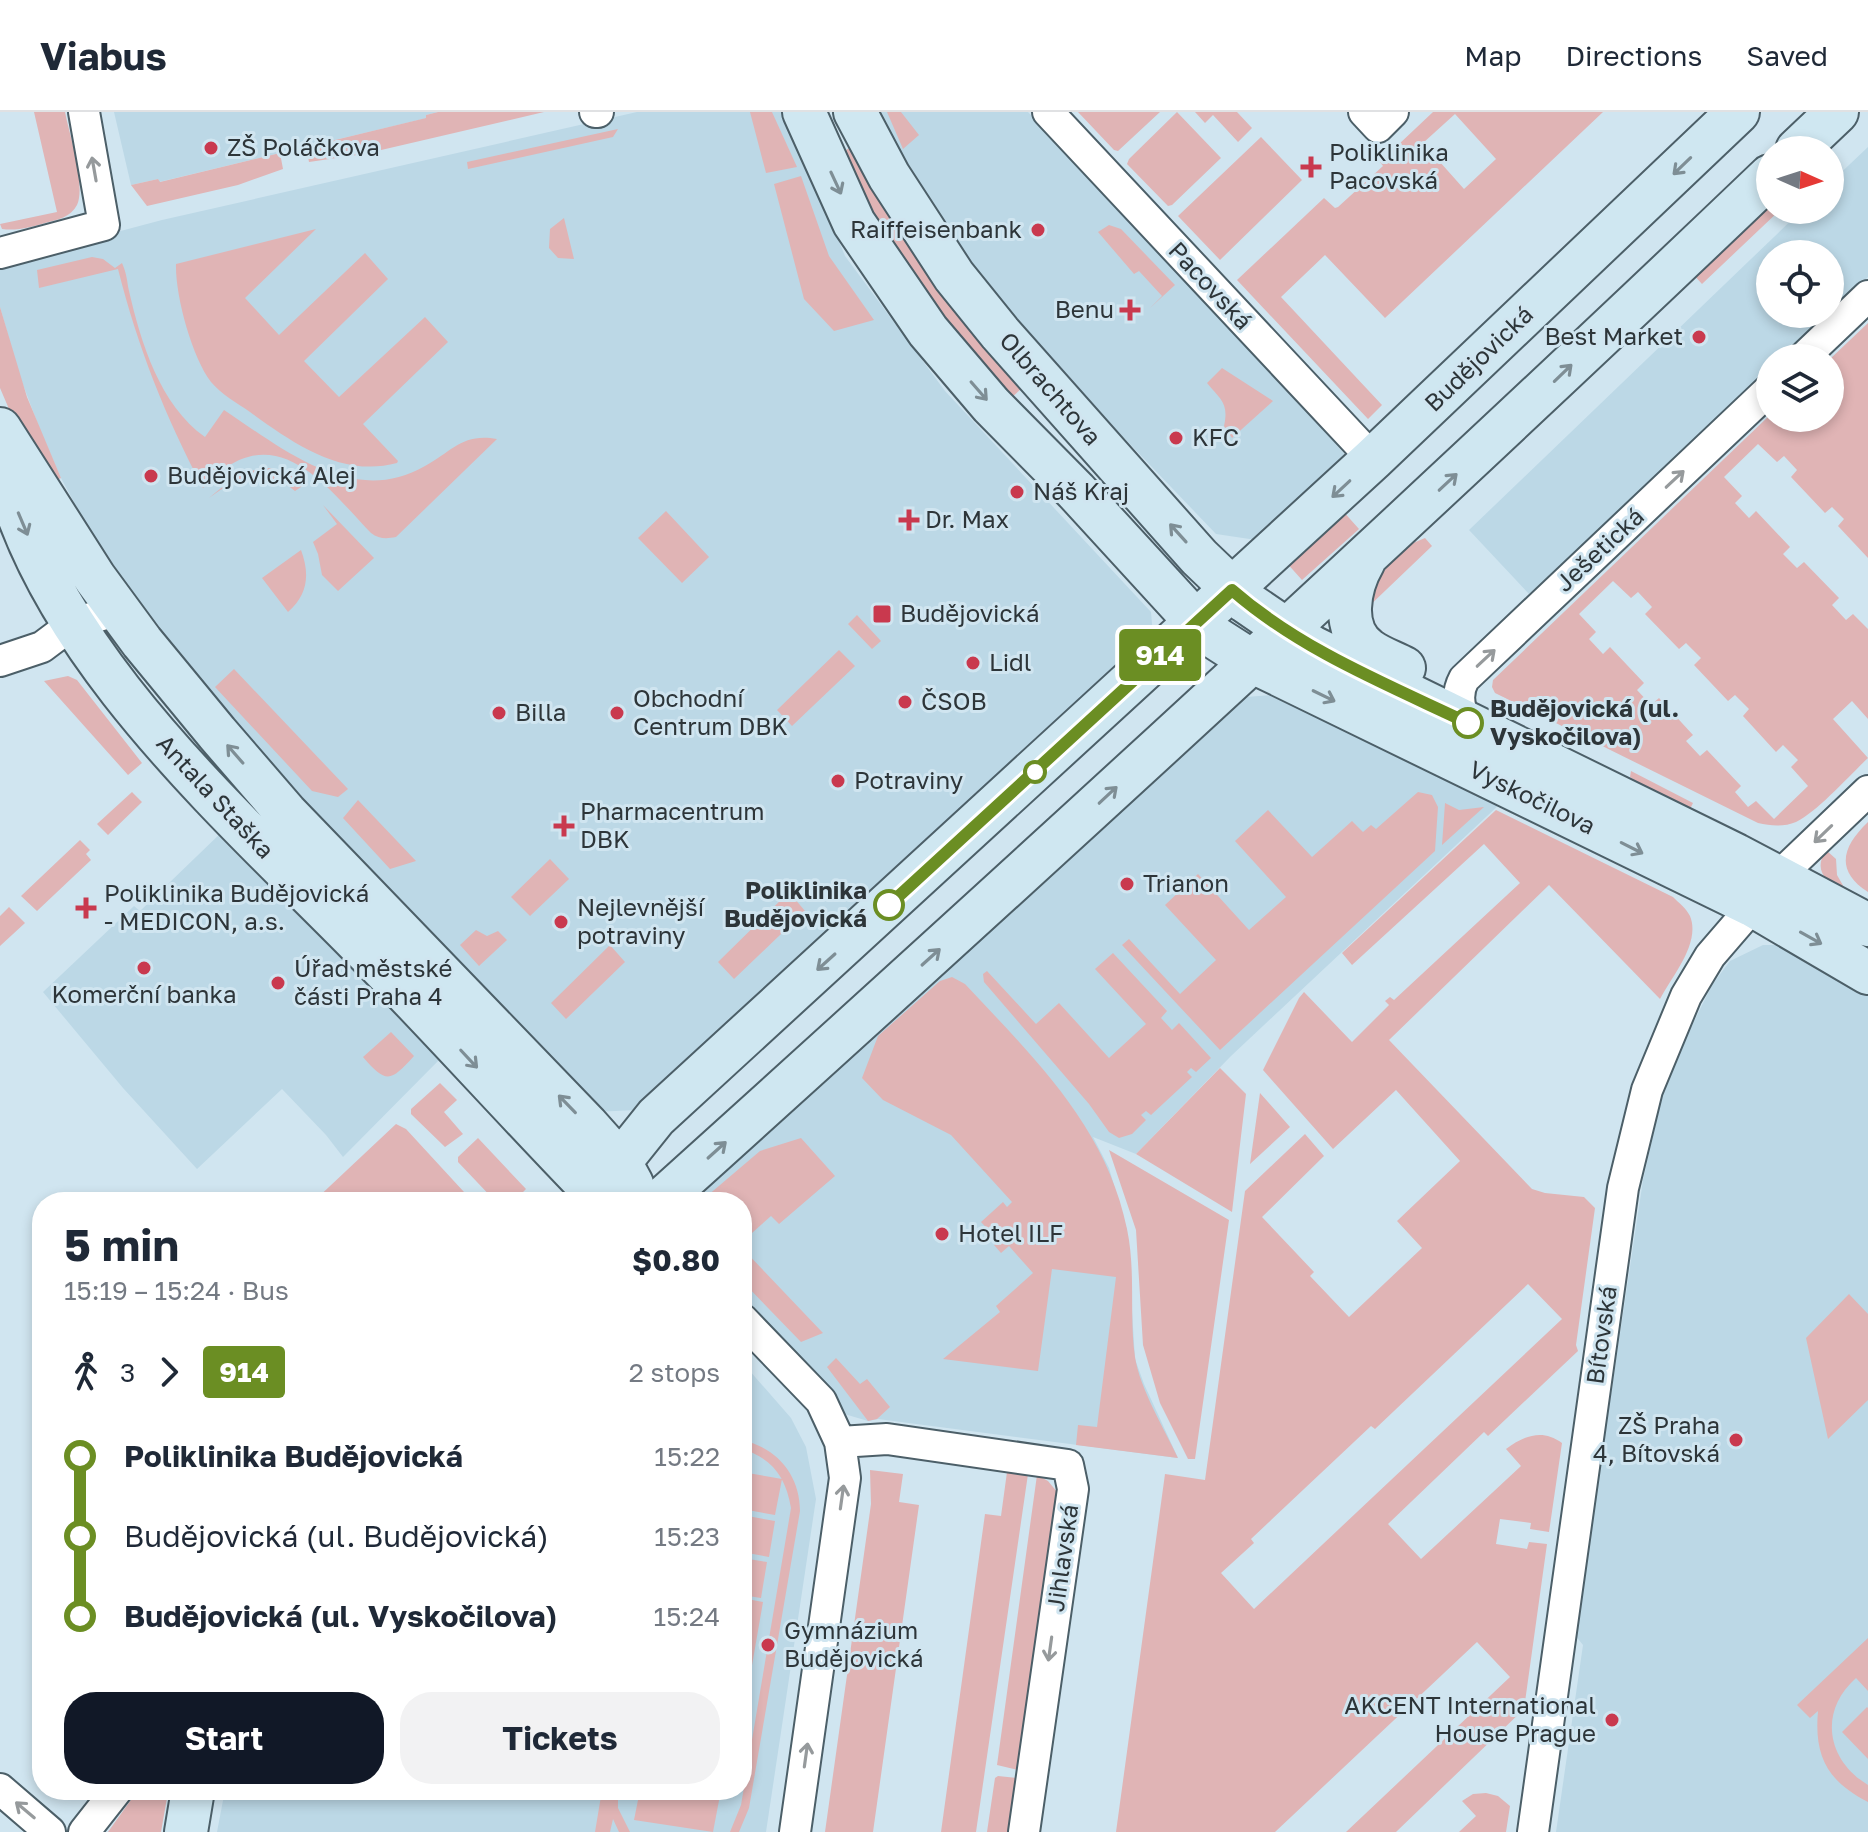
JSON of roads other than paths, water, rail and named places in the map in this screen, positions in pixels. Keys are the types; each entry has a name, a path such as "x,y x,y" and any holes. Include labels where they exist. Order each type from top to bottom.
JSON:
{"street":[{"path":"0,253 104,225 84,112"},
{"name":"Olbrachtova","path":"804,112 854,223 928,331 991,405 1076,491 1196,622"},
{"name":"Olbrachtova","path":"855,112 889,176 954,276 1199,557 1232,590 1287,632"},
{"path":"1364,112 1378,127 1393,112"},
{"name":"Budějovická","path":"608,1192 620,1162 648,1125 1373,459 1738,112"},
{"path":"1812,136 1837,112"},
{"name":"Pacovská","path":"1056,120 1373,459"},
{"path":"670,1192 1287,632 1756,189"},
{"path":"1818,344 1868,296"},
{"name":"Ješetická","path":"1458,719 1462,714 1459,695 1464,679 1756,402"},
{"name":"Antala Staška","path":"0,429 119,610 217,733 286,813 620,1162 637,1192"},
{"name":"Antala Staška","path":"0,449 8,489 41,568 106,671 182,763 255,843 365,951 595,1192"},
{"path":"1366,558 1354,582 1350,606 1352,624 1358,638 1369,650 1420,675 1458,719"},
{"path":"0,661 42,647 74,623 119,610"},
{"name":"Vyskočilova","path":"1196,622 1253,662 1765,891 1868,925"},
{"name":"Vyskočilova","path":"1287,632 1319,651 1458,719 1765,891 1868,973"},
{"name":"Bítovská","path":"1533,1832 1623,1188 1647,1090 1686,996 1710,956 1765,891 1868,791"},
{"path":"912,884 931,879 942,881 974,919"},
{"path":"749,1032 739,1052 739,1077 756,1091 783,1092"},
{"path":"752,1329 821,1401 840,1442 845,1478 795,1832"},
{"name":"Jihlavská","path":"840,1442 887,1439 1068,1465 1073,1489 1024,1832"},
{"path":"0,1789 50,1832"},
{"path":"84,1832 109,1800"},
{"path":"186,1832 191,1800"}],"place":[{"name":"ZŠ Poláčkova","path":"211,148"},
{"name":"Poliklinika Pacovská","path":"1311,167"},
{"name":"Raiffeisenbank","path":"1038,230"},
{"name":"Benu","path":"1130,310"},
{"name":"Best Market","path":"1699,337"},
{"name":"KFC","path":"1176,438"},
{"name":"Budějovická Alej","path":"151,476"},
{"name":"Náš Kraj","path":"1017,492"},
{"name":"Dr. Max","path":"909,520"},
{"name":"Budějovická","path":"882,614"},
{"name":"Lidl","path":"973,663"},
{"name":"ČSOB","path":"905,702"},
{"name":"Billa","path":"499,713"},
{"name":"Obchodní Centrum DBK","path":"617,713"},
{"name":"Budějovická (ul. Vyskočilova)","path":"1468,723"},
{"name":"Potraviny","path":"838,781"},
{"name":"Pharmacentrum DBK","path":"564,826"},
{"name":"Trianon","path":"1127,884"},
{"name":"Poliklinika Budějovická","path":"889,905"},
{"name":"Poliklinika Budějovická - MEDICON, a.s.","path":"86,908"},
{"name":"Nejlevnější potraviny","path":"561,922"},
{"name":"Komerční banka","path":"144,968"},
{"name":"Úřad městské části Praha 4","path":"278,983"},
{"name":"Hotel ILF","path":"942,1234"},
{"name":"ZŠ Praha 4, Bítovská","path":"1736,1440"},
{"name":"Gymnázium Budějovická","path":"768,1645"},
{"name":"AKCENT International House Prague","path":"1612,1720"}]}
